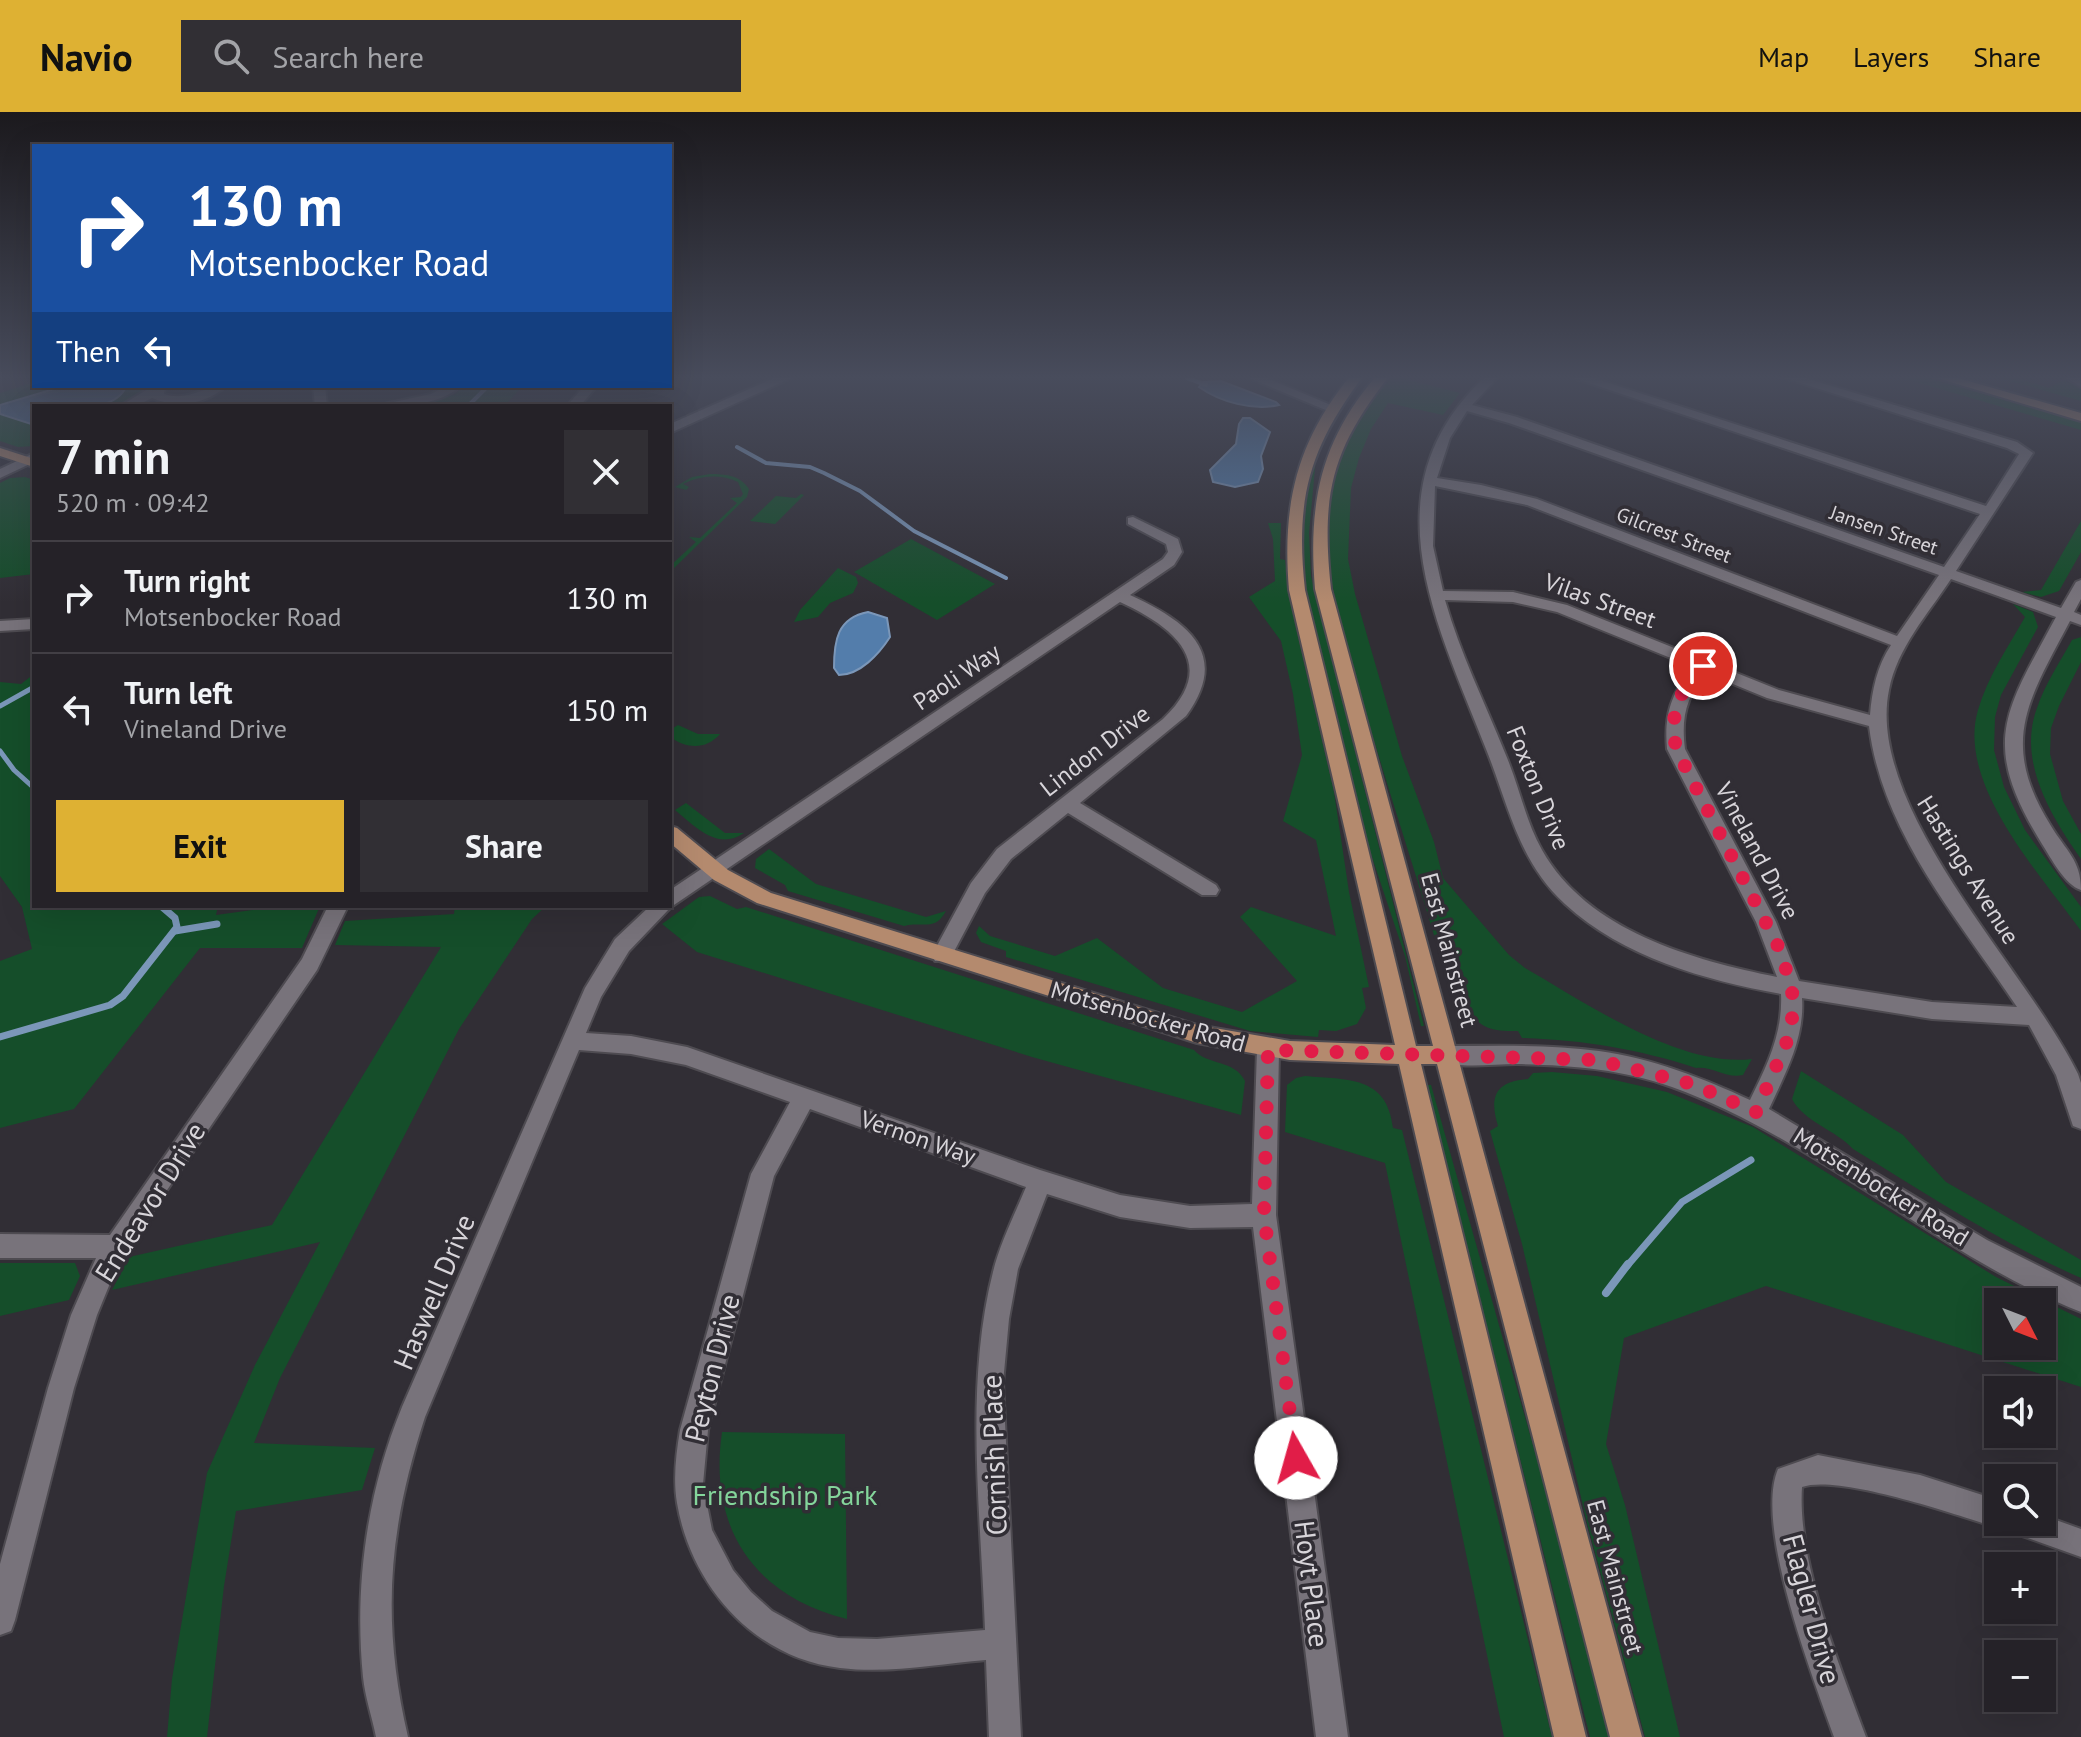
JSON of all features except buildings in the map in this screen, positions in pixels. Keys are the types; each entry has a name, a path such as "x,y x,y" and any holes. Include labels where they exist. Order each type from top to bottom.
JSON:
{"main road":[{"path":"1310,451 1300,478 1293,520 1294,569 1306,630 1570,1737"},
{"path":"1322,451 1328,465"},
{"name":"East Mainstreet","path":"1335,451 1328,465 1318,533 1323,589 1626,1737"},
{"path":"0,452 32,458"},
{"name":"Motsenbocker Road","path":"672,835 715,870 764,898 1197,1034 1268,1050 1446,1055"}],"street":[{"name":"Foxton Drive","path":"1439,451 1429,481 1426,536 1437,595 1529,843 1561,888 1610,928 1648,949 1698,968 1923,1012 2035,1016"},
{"name":"Jansen Street","path":"1600,451 2073,618"},
{"path":"1802,451 1989,512"},
{"name":"Hastings Avenue","path":"2024,451 2026,457 1900,643 1882,681 1877,722 1886,775 1907,824 2035,1016 2067,1074 2081,1119"},
{"path":"0,474 32,458"},
{"name":"Gilcrest Street","path":"1429,481 1481,489 1532,502 1900,643"},
{"name":"Paoli Way","path":"715,870 1184,550 1168,538 1133,521"},
{"path":"2081,585 2073,618 2021,698 2014,718 2012,738 2018,776 2030,805 2081,883"},
{"name":"Vilas Street","path":"1437,595 1496,596 1552,605 1790,700 1877,722"},
{"name":"Lindon Drive","path":"942,955 978,888 995,864 1066,803 1176,717 1185,709 1197,687 1199,670 1196,657 1175,627 1119,596"},
{"path":"0,626 32,624"},
{"name":"Vineland Drive","path":"1703,666 1678,699 1673,728 1676,749 1779,948 1792,988 1793,1014 1786,1044 1756,1112"},
{"path":"1176,717 1193,726"},
{"path":"1066,803 1209,890"},
{"path":"672,899 715,870"},
{"name":"Endeavor Drive","path":"0,1620 61,1388 84,1315 114,1247 310,964 337,908"},
{"name":"Haswell Drive","path":"392,1737 379,1680 375,1615 382,1530 392,1476 412,1417 592,994 612,959 634,931 660,908"},
{"name":"Vernon Way","path":"574,1041 631,1045 687,1056 1040,1181 1148,1212 1190,1217 1264,1215"},
{"name":"Hoyt Place","path":"1268,1050 1264,1215 1332,1737"},
{"name":"Motsenbocker Road","path":"1446,1055 1570,1057 1620,1064 1692,1084 1808,1139 1977,1247 2081,1300"},
{"name":"Peyton Drive","path":"804,1098 763,1174 694,1430 690,1453 690,1500 701,1541 715,1568 746,1608 771,1630 803,1645 850,1654 1002,1644"},
{"name":"Cornish Place","path":"1005,1737 989,1417 992,1345 1006,1269 1040,1181"},
{"path":"0,1246 114,1247"},
{"name":"Flagler Drive","path":"1850,1737 1825,1663 1791,1538 1785,1501 1788,1479 1818,1469 1839,1472 1920,1489 1984,1510"},
{"path":"2056,1534 2081,1543"}],"green space":[{"path":"1343,451 1362,451 1351,488 1348,559 1355,594 1402,756 1434,842 1443,878 1509,955 1525,968 1605,1015 1665,1043 1695,1054 1724,1059 1752,1059 1743,1075 1696,1068 1610,1047 1522,1038 1518,1031 1502,1031 1481,1024 1449,986 1365,711 1331,579 1327,522"},
{"path":"1316,458 1309,533 1311,576 1424,1026 1421,1026 1405,956 1367,842 1306,591 1304,507"},
{"path":"727,475 737,478 749,489 747,497 672,570 672,564 696,542 689,537 700,538 737,503 730,498 743,494 738,482 717,477 690,481 683,484 689,487 686,490 675,487 692,477"},
{"path":"10,478 32,479 32,574 0,578 0,483"},
{"path":"804,495 775,524 750,521 776,496 796,498"},
{"path":"2081,521 2081,552 2059,591 2041,597 2022,592 2041,590"},
{"path":"1268,523 1281,523 1280,559 1285,560 1296,628 1334,792 1349,892 1369,987 1362,988 1366,1008 1357,1024 1336,1031 1319,1030 1318,1037 1250,1031 1006,957 1006,951 981,942 976,933 979,926 990,936 1055,956 1097,938 1163,988 1242,1012 1297,981 1240,917 1251,907 1336,936 1316,840 1283,821 1302,755 1293,694 1281,641 1249,597 1275,581 1273,539"},
{"path":"911,539 995,584 937,620 854,572"},
{"path":"838,568 856,577 858,583 853,593 830,603 818,617 794,622 800,610"},
{"path":"2013,604 2033,612 2038,627 2001,695 1995,717 1994,750 2004,787 2025,830 2081,907 2081,931 2006,827 1990,798 1979,768 1974,738 1978,710 1993,674 2025,617"},
{"path":"2081,637 2081,662 2051,728 2050,754 2063,801 2081,834 2081,859 2040,787 2031,748 2032,728 2044,690 2072,640"},
{"path":"32,676 32,908 218,908 216,915 267,908 319,908 302,948 200,948 74,1109 0,1128 0,961 32,949 22,907 0,876 0,682 21,684"},
{"path":"678,725 698,734 720,734 709,743 690,746 672,738 672,729"},
{"path":"686,803 725,833 744,833 725,839 707,835 675,810"},
{"path":"769,849 816,884 926,917 946,911 933,924 904,926 788,891 785,885 755,868 756,859"},
{"path":"710,896 737,909 746,907 1194,1050 1240,1074 1245,1081 1241,1115 1032,1057 697,952 662,924 699,897"},
{"path":"455,908 544,908 532,919 459,1029 280,1378 254,1443 375,1448 362,1490 236,1511 207,1737 167,1737 172,1679 207,1473 255,1365 320,1242 112,1290 129,1257 272,1225 441,947 335,945 345,921 454,914"},
{"path":"1801,1071 1903,1135 1946,1182 2081,1260 2081,1278 1965,1218 1812,1120 1792,1099"},
{"path":"1552,1072 1597,1076 1667,1092 1753,1127 2018,1288 1984,1288 1984,1356 1766,1286 1624,1338 1606,1444 1625,1505 1680,1737 1645,1737 1587,1523 1522,1244 1490,1131 1498,1126 1494,1107 1497,1092 1508,1083 1528,1079 1533,1073"},
{"path":"1305,1076 1350,1080 1374,1089 1383,1098 1393,1128 1402,1130 1552,1737 1504,1737 1385,1163 1285,1132 1287,1085"},
{"path":"1426,1085 1431,1085 1540,1470 1609,1737 1590,1737"},
{"path":"0,1263 75,1263 80,1276 69,1300 0,1316"},
{"path":"2056,1307 2081,1319 2081,1387 2056,1379 2056,1376 2047,1376 1997,1360 2056,1360"},
{"name":"Friendship Park","path":"722,1432 845,1434 847,1619 786,1594 763,1575 744,1553 731,1527 723,1498 720,1467"}],"water":[{"path":"1229,451 1263,451 1263,469 1258,482 1235,487 1213,482 1210,470"},
{"path":"868,612 887,618 890,637 875,656 861,667 839,675 834,668 839,632 850,619"}],"waterway":[{"path":"744,451 766,463 810,467 824,473 860,491 914,531 1006,578"},
{"path":"0,706 32,688"},
{"path":"0,751 14,770 32,786"},
{"path":"0,1037 110,1005 123,996 177,927 175,918 163,908"},
{"path":"175,931 217,924"},
{"path":"1627,1266 1682,1202 1751,1160"},
{"path":"1606,1293 1628,1264"}],"route":[{"path":"1296,1458 1264,1215 1268,1050 1597,1060 1644,1069 1692,1084 1756,1112 1786,1044 1793,1014 1792,988 1779,948 1676,749 1673,728 1678,699 1703,666"}]}
